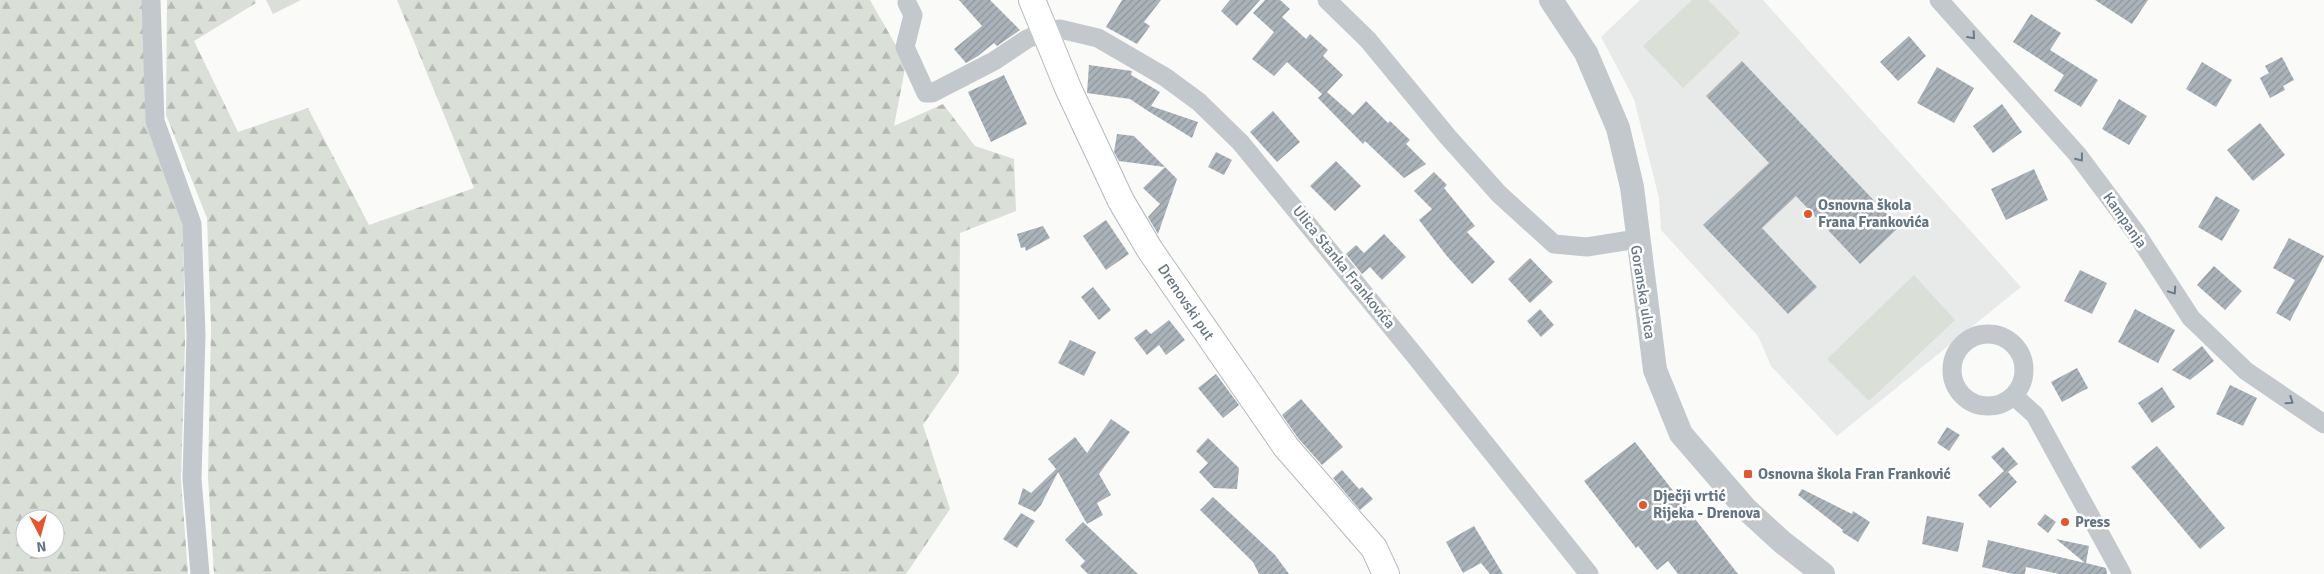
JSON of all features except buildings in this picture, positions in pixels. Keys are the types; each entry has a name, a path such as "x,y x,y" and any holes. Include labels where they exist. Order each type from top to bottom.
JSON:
{"main road":[{"name":"Drenovski put","path":"1032,0 1068,88 1120,201 1150,250 1286,447 1374,548 1386,574"}],"street":[{"path":"151,0 155,120 192,224 196,335 192,479 200,574"},
{"name":"Goranska ulica","path":"1327,0 1368,40 1499,194 1554,244 1587,247 1637,239 1654,370 1682,434 1746,509 1782,542 1823,574"},
{"path":"1551,0 1586,53 1618,128 1632,187 1637,239"},
{"name":"Kampanja","path":"1939,0 2077,154 2136,233 2157,269 2191,318 2246,371 2324,424"},
{"path":"907,4 913,15 905,47 926,93 932,93 943,88 994,61 1027,39 1046,31"},
{"name":"Ulica Stanka Frankovića","path":"1046,31 1060,29 1075,31 1098,38 1165,77 1223,124 1309,224 1589,574"},
{"path":"2014,396 2035,415 2122,574"}],"shaded area":[{"name":"Osnovna škola Frana Frankovića","path":"1640,0 1763,0 2021,287 1837,436 1771,366 1758,336 1661,230 1659,198 1634,99 1601,37"}],"green space":[{"path":"0,0 144,0 148,120 183,228 185,343 181,480 188,574 0,574"},
{"path":"167,0 255,0 256,3 194,41 238,132 308,108 369,225 474,188 397,0 870,0 906,63 894,126 943,104 975,146 1014,159 1016,211 960,233 959,373 923,425 950,509 906,574 214,574 208,477 211,327 207,218 166,115"},
{"path":"266,0 301,0 273,14"},
{"path":"1692,0 1708,0 1740,33 1683,88 1643,46"},
{"path":"1914,275 1955,320 1869,401 1827,359"}],"place":[{"name":"Osnovna škola Frana Frankovića","path":"1808,214"},
{"name":"Osnovna škola Fran Franković","path":"1748,474"},
{"name":"Dječji vrtić Rijeka - Drenova","path":"1643,505"},
{"name":"Press","path":"2065,522"}]}
